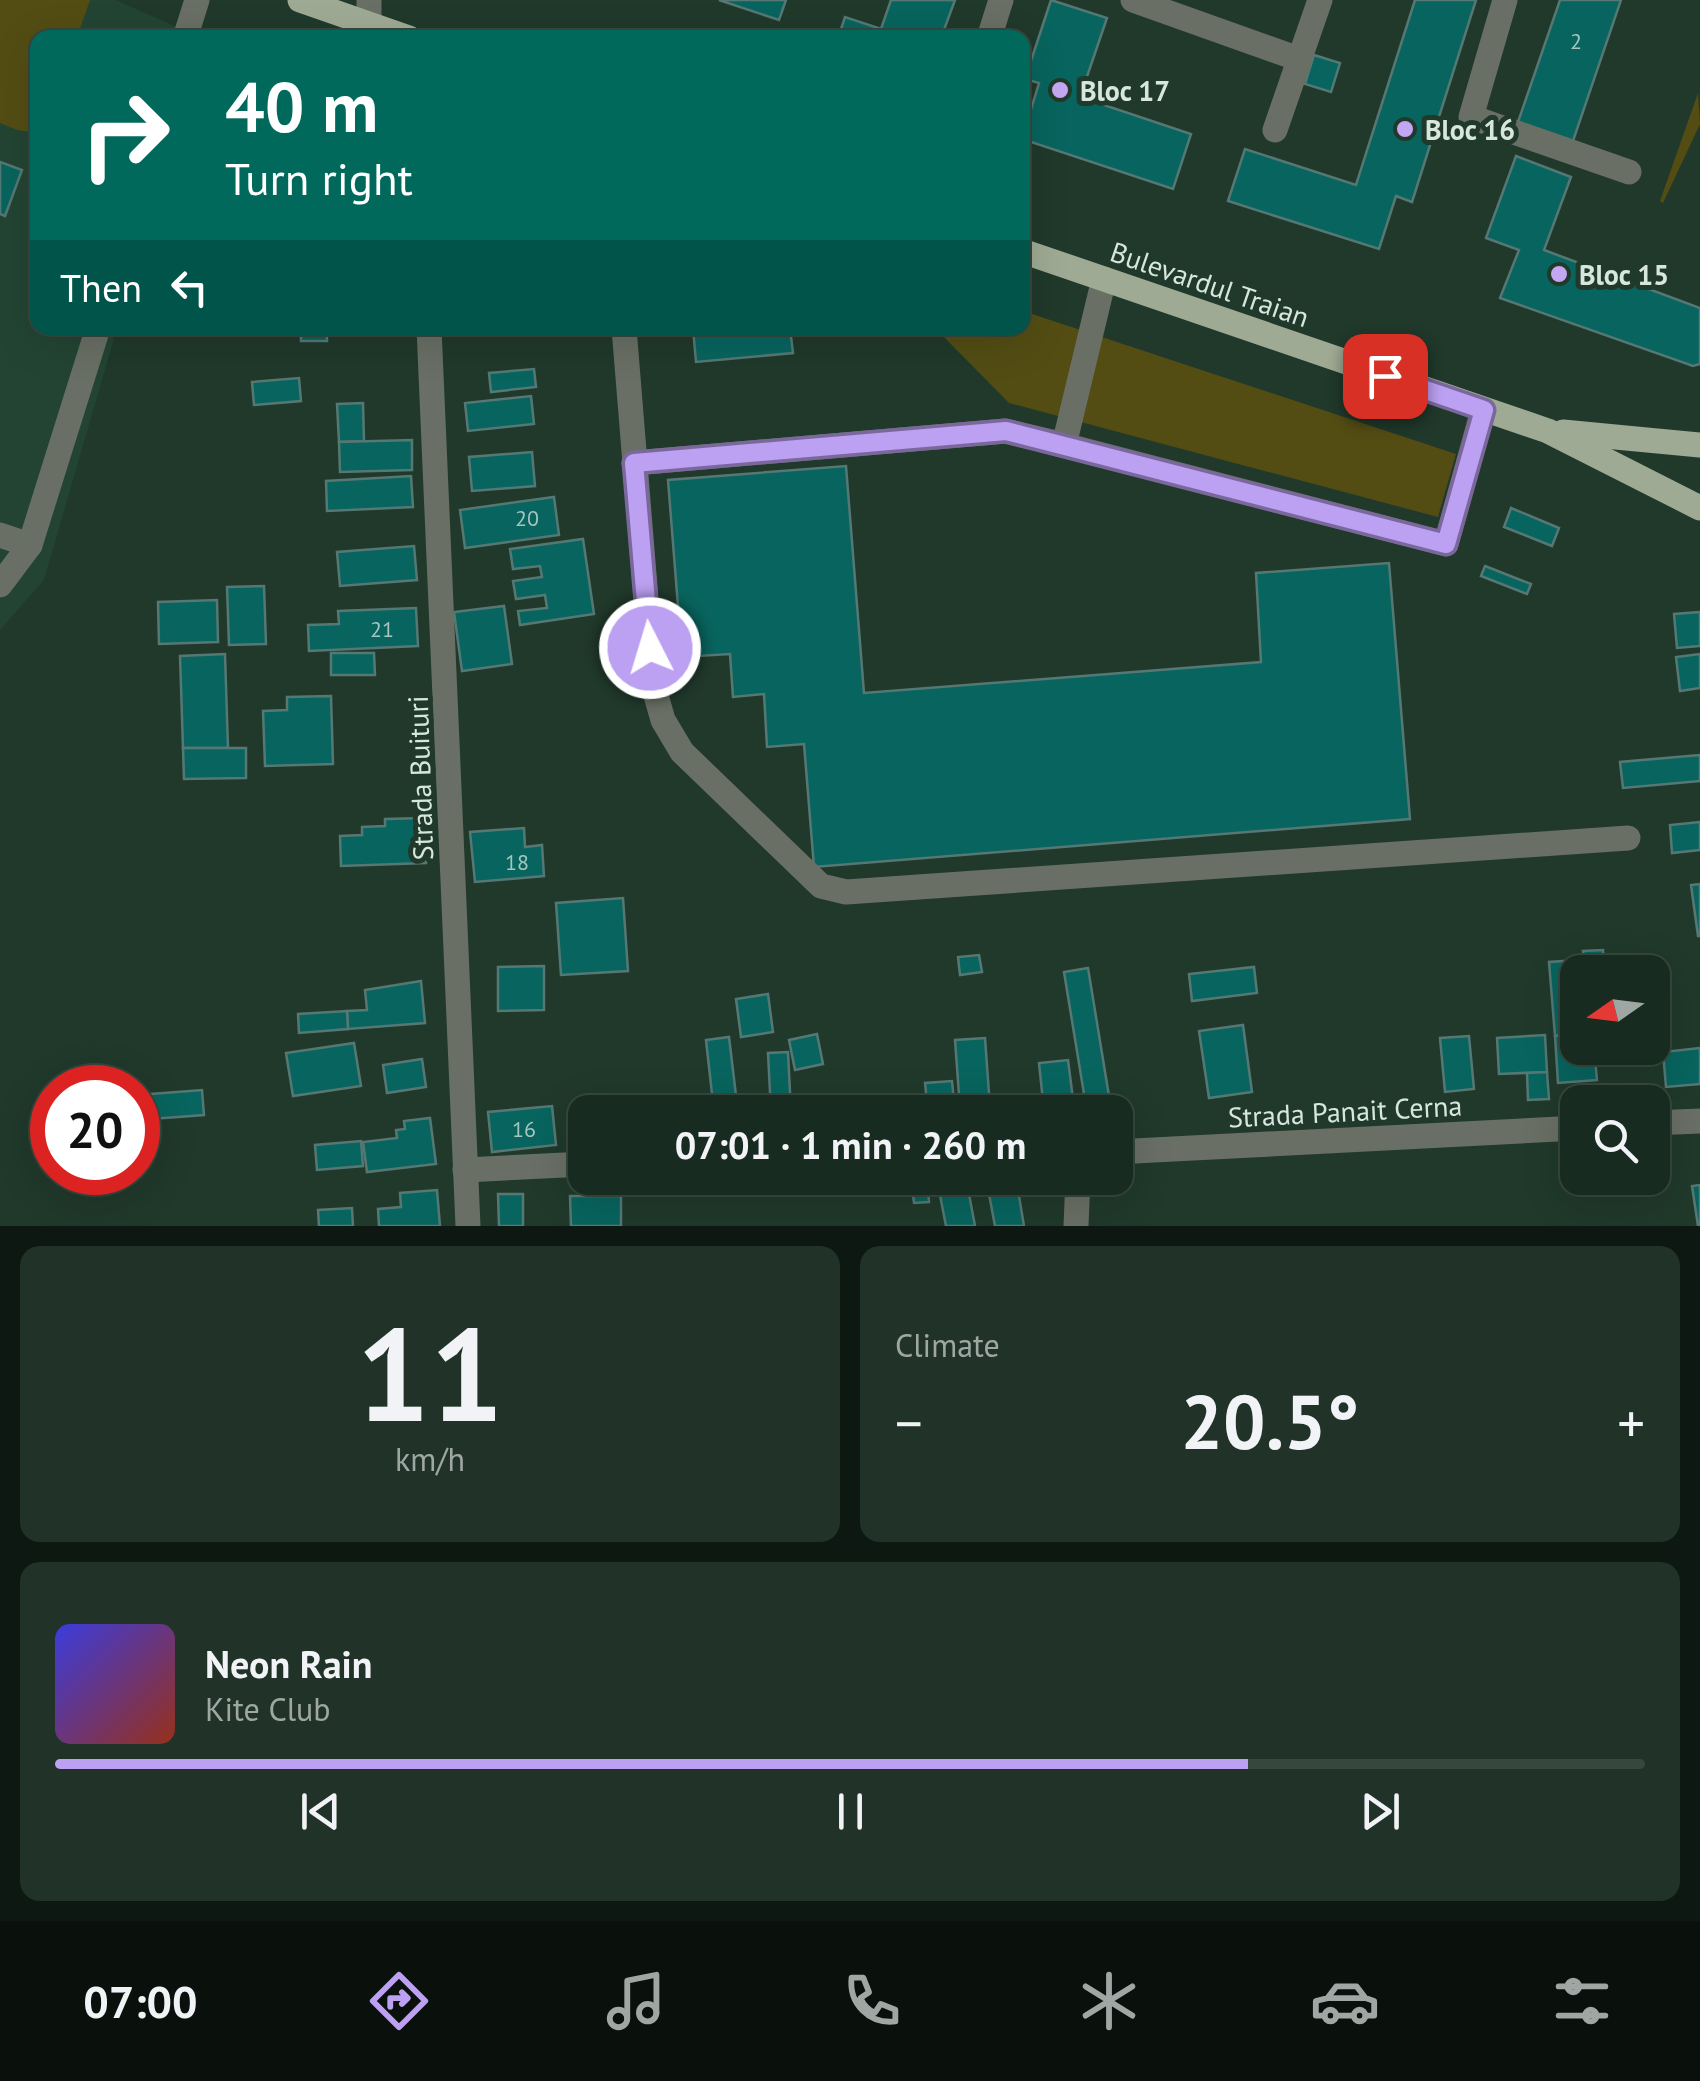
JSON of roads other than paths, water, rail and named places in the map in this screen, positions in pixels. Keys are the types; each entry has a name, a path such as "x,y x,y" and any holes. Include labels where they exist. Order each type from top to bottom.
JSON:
{"main road":[{"path":"300,0 369,12 397,30"},
{"name":"Bulevardul Traian","path":"1030,254 1548,431 1700,508"},
{"name":"Bulevardul Traian","path":"1548,431 1700,445"}],"street":[{"path":"188,30 197,0"},
{"path":"991,30 1001,0"},
{"path":"1133,0 1299,59"},
{"path":"1275,130 1320,0"},
{"path":"1506,0 1471,116 1629,172"},
{"path":"1064,446 1104,279"},
{"path":"0,585 30,545 96,335"},
{"name":"Strada Buituri","path":"430,335 468,1226"},
{"path":"625,335 653,684 663,720 682,752 821,886 846,892 1628,838"},
{"path":"634,463 1006,431 1446,544 1484,410"},
{"path":"0,534 30,545"},
{"path":"1670,1122 1700,1120"},
{"name":"Strada Panait Cerna","path":"1133,1151 1560,1129"},
{"path":"465,1170 568,1165"},
{"path":"1076,1226 1077,1195"}],"place":[{"name":"Bloc 17","path":"1060,90"},
{"name":"Bloc 16","path":"1405,129"},
{"name":"Bloc 15","path":"1559,274"}]}
